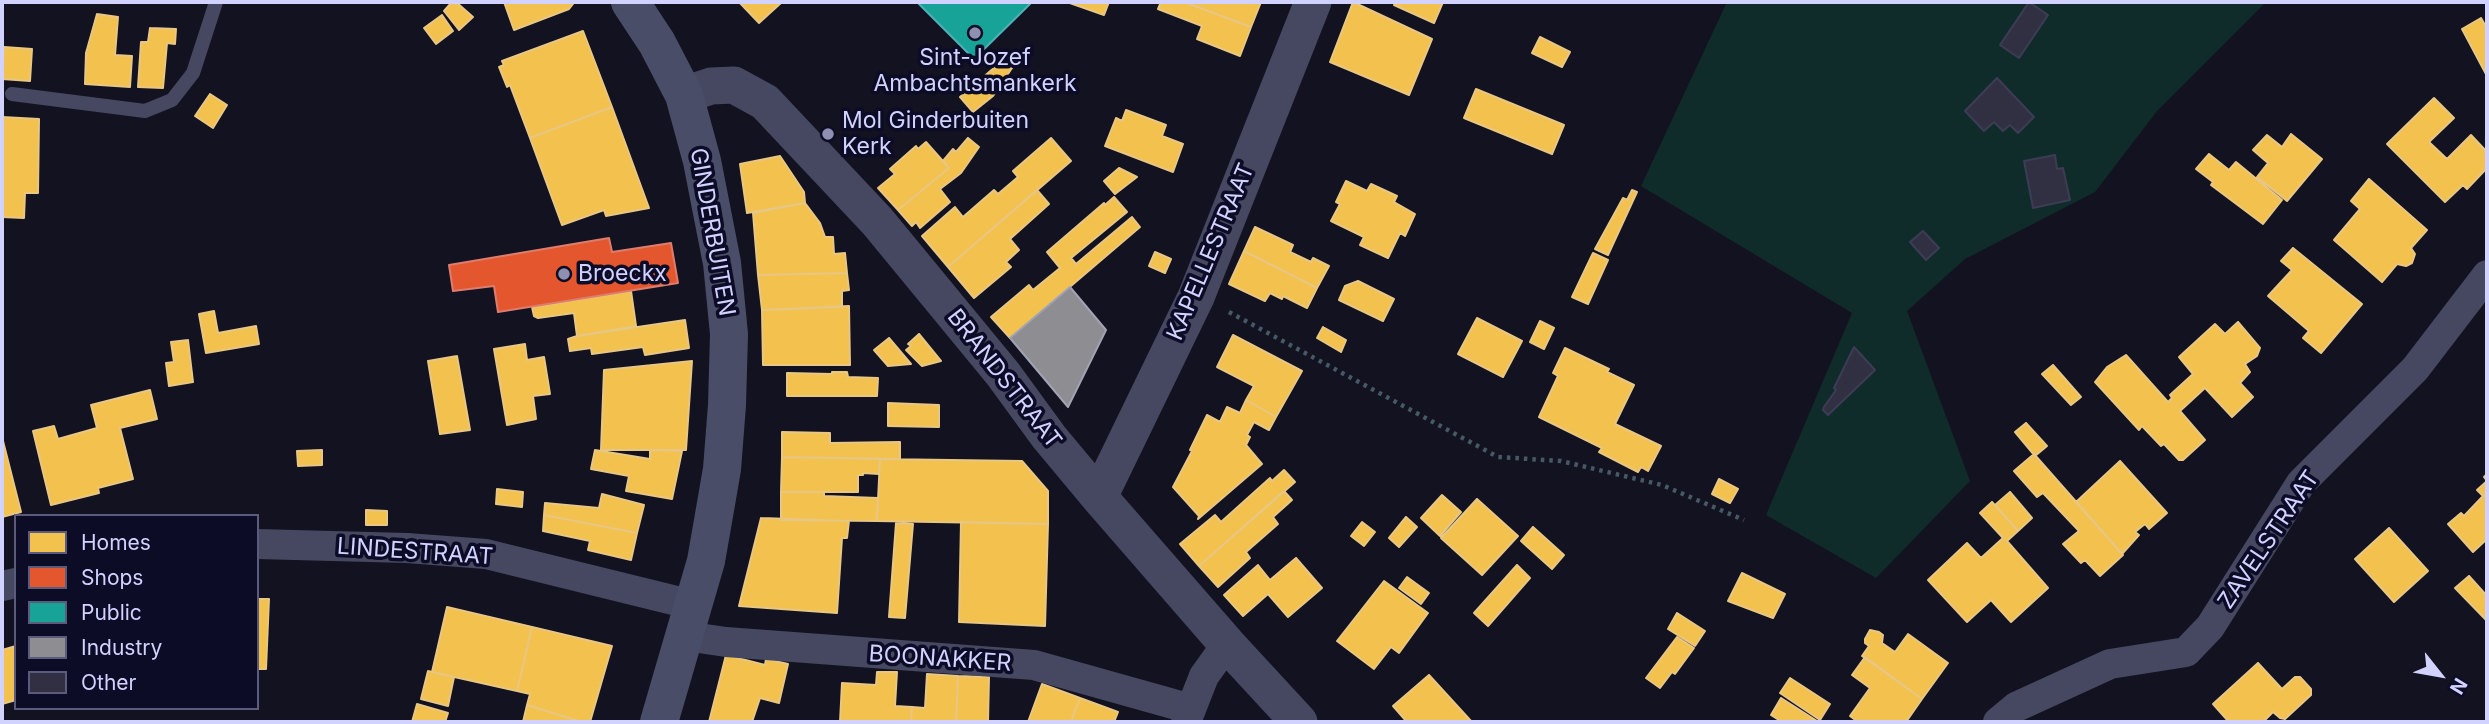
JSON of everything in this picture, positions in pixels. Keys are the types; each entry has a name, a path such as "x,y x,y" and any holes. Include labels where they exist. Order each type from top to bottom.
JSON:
{"main road":[{"name":"GINDERBUITEN","path":"630,2 657,43 684,95 702,161 715,225 722,263 729,334 722,469 706,561 659,722"}],"street":[{"name":"KAPELLESTRAAT","path":"1099,497 1196,297 1313,2"},
{"name":"BRANDSTRAAT","path":"684,95 711,86 734,85 765,102 877,221 1003,374 1049,437 1099,497 1299,722"},
{"name":"ZAVELSTRAAT","path":"1998,722 2016,707 2110,664 2186,652 2210,626 2301,484 2415,369 2487,275"},
{"name":"LINDESTRAAT","path":"259,544 407,548 486,554 689,620"},
{"name":"BOONAKKER","path":"689,620 740,643 1034,666 1188,715"},
{"path":"1188,715 1204,676 1227,644"}],"lane":[{"path":"12,94 145,111 172,100 192,73 216,2"}],"path":[{"path":"1196,297 1347,373 1498,457 1561,461 1662,485 1744,520"}],"green space":[{"path":"1727,2 2266,2 2157,111 2095,192 1965,259 1907,311 1970,481 1876,578 1766,515 1852,313 1641,186"}],"building: Homes":[{"path":"452,2 456,2 473,17 459,30 444,11"},
{"path":"504,2 573,4 569,9 514,30"},
{"path":"739,2 782,2 759,23"},
{"path":"1067,2 1109,2 1104,15"},
{"path":"1161,2 1184,2 1251,27 1240,56 1197,39 1202,26 1158,9"},
{"path":"1184,2 1261,2 1251,27"},
{"path":"1353,2 1432,39 1409,95 1330,62"},
{"path":"1396,2 1443,2 1434,23 1394,5"},
{"path":"97,14 118,17 115,55 132,56 130,87 85,84 86,53"},
{"path":"442,15 453,31 436,44 424,28"},
{"path":"2481,18 2485,25 2487,24 2487,76 2462,29"},
{"path":"150,28 176,29 175,44 167,43 163,88 138,87 141,42 148,42"},
{"path":"583,31 612,107 530,138 510,85 507,87 499,67 504,65 502,61"},
{"path":"1540,37 1570,52 1562,67 1532,53"},
{"path":"4,47 32,49 30,81 2,79"},
{"path":"1002,61 1012,68 993,96 973,112 960,97"},
{"path":"1476,89 1564,125 1552,154 1464,118"},
{"path":"210,94 227,105 213,128 195,116"},
{"path":"2434,98 2454,118 2429,142 2447,159 2471,135 2487,152 2487,168 2467,189 2463,185 2445,202 2387,144"},
{"path":"612,107 649,208 606,216 604,210 562,225 530,138"},
{"path":"1126,110 1166,125 1162,136 1183,144 1173,172 1105,146 1116,118 1122,121"},
{"path":"2,117 39,119 38,193 25,193 24,218 2,217"},
{"path":"2291,134 2322,159 2287,201 2257,177 2268,163 2253,150 2267,135 2282,147"},
{"path":"968,138 979,147 961,173 940,189 950,202 920,228 916,222 912,226 898,210 949,168 943,161 953,149 956,152"},
{"path":"1051,138 1071,161 948,267 922,236 955,207 963,217 994,190 998,194 1018,177 1013,171"},
{"path":"926,142 949,168 898,210 878,188 895,174 890,169 916,146 918,149"},
{"path":"2209,154 2229,170 2236,162 2282,200 2263,224 2211,185 2213,182 2196,169"},
{"path":"780,156 804,192 805,203 747,213 740,164"},
{"path":"1119,168 1137,177 1115,194 1104,181"},
{"path":"2369,179 2427,230 2411,248 2415,254 2412,263 2406,266 2397,264 2382,282 2334,240 2360,209 2351,201"},
{"path":"1346,181 1367,191 1371,184 1397,196 1394,202 1415,214 1405,236 1400,233 1388,258 1360,245 1364,237 1331,221 1340,204 1336,202"},
{"path":"1037,190 1049,204 1010,239 1019,250 1006,262 1011,267 974,298 948,267"},
{"path":"1632,190 1637,192 1608,255 1595,249 1623,198 1627,200"},
{"path":"1114,197 1127,212 1071,258 1076,264 1132,217 1140,227 1010,338 991,317 1029,285 1033,290 1060,268 1047,252"},
{"path":"805,203 820,223 825,237 833,237 834,254 845,253 847,273 758,275 753,213"},
{"path":"1255,227 1293,245 1290,252 1311,262 1313,258 1329,266 1317,288 1244,251"},
{"path":"2293,248 2362,304 2321,353 2303,338 2309,331 2268,296 2292,270 2281,261"},
{"path":"1244,251 1317,288 1307,308 1283,296 1282,299 1270,293 1265,301 1229,284"},
{"path":"1155,252 1171,259 1165,273 1149,266"},
{"path":"1593,253 1608,260 1588,304 1572,297"},
{"path":"847,273 849,290 842,291 842,307 762,310 758,275"},
{"path":"1358,281 1394,299 1383,321 1339,300 1345,286"},
{"path":"631,291 636,326 577,336 574,313 538,318 534,316 532,307"},
{"path":"849,306 850,365 763,365 762,310"},
{"path":"214,311 218,333 256,326 259,344 206,353 199,314"},
{"path":"1477,318 1522,341 1503,377 1458,354"},
{"path":"685,320 689,348 645,355 643,347 592,354 591,348 570,351 568,339 577,336"},
{"path":"1540,321 1554,328 1544,349 1530,342"},
{"path":"2238,322 2260,348 2257,356 2245,364 2250,372 2240,383 2253,397 2232,417 2205,388 2180,411 2205,440 2183,460 2179,460 2164,444 2161,446 2142,426 2139,430 2095,382 2107,367 2126,355 2168,402 2172,398 2170,395 2193,374 2179,357 2215,324 2225,334"},
{"path":"1323,327 1346,340 1341,352 1317,338"},
{"path":"919,334 941,361 922,366 906,350 911,346 908,344"},
{"path":"1233,335 1302,371 1276,417 1246,400 1254,386 1217,367"},
{"path":"889,338 911,364 888,366 874,350"},
{"path":"188,340 193,382 169,386 166,363 174,362 171,342"},
{"path":"525,344 527,360 544,357 550,394 533,396 536,419 507,425 494,349"},
{"path":"1565,348 1609,369 1607,372 1634,385 1615,424 1661,446 1648,471 1641,467 1638,472 1599,452 1602,448 1539,417 1558,376 1553,373"},
{"path":"457,356 470,430 440,434 428,361"},
{"path":"692,361 686,450 601,450 604,370"},
{"path":"2053,365 2081,397 2071,405 2042,374"},
{"path":"847,372 848,377 878,378 877,396 787,396 787,373"},
{"path":"150,390 157,419 120,428 133,479 98,488 99,493 51,505 33,431 54,426 58,439 97,428 91,405"},
{"path":"1246,400 1276,417 1269,430 1254,422 1247,435 1250,437 1246,445 1262,464 1198,519 1199,516 1173,487 1207,415 1220,422 1227,407 1240,413"},
{"path":"888,403 939,405 939,427 888,426"},
{"path":"2026,423 2047,446 2035,456 2015,432"},
{"path":"782,432 830,433 830,443 900,442 900,459 782,457"},
{"path":"2,437 21,512 2,517"},
{"path":"322,450 322,465 298,466 297,451"},
{"path":"595,450 650,459 650,450 682,451 672,499 626,491 629,476 591,469"},
{"path":"2034,454 2123,555 2100,576 2085,560 2081,563 2063,544 2079,531 2043,493 2037,497 2014,471"},
{"path":"782,457 880,459 879,474 858,475 858,492 781,492"},
{"path":"880,459 1022,461 1048,491 1048,524 877,521"},
{"path":"2120,461 2167,513 2149,529 2145,524 2135,532 2139,535 2122,554 2076,502"},
{"path":"1284,470 1295,482 1199,566 1180,544 1215,515 1221,522 1270,478 1272,481"},
{"path":"1719,479 1738,489 1730,503 1712,494"},
{"path":"2487,481 2487,539 2473,552 2448,524 2461,513 2464,516 2483,496 2477,490"},
{"path":"497,489 523,492 522,507 496,504"},
{"path":"1284,491 1292,500 1273,517 1278,524 1246,552 1250,558 1218,587 1199,566"},
{"path":"781,492 824,492 824,496 878,498 877,521 781,520"},
{"path":"2010,492 2032,518 2018,531 1995,505"},
{"path":"602,494 644,505 637,533 544,515 545,503 599,508"},
{"path":"1442,495 1461,512 1440,536 1421,518"},
{"path":"1477,499 1518,536 1482,575 1441,538"},
{"path":"1992,502 2018,531 2007,541 2048,588 2011,622 1991,600 1967,622 1928,580 1967,543 1981,558 2003,538 1980,513"},
{"path":"366,510 387,511 387,525 366,525"},
{"path":"544,515 637,533 631,560 588,550 590,541 543,531"},
{"path":"1406,517 1417,527 1399,547 1389,538"},
{"path":"761,518 849,521 847,538 842,538 837,613 739,606"},
{"path":"961,522 1048,524 1045,626 959,622"},
{"path":"1362,522 1375,532 1364,546 1351,536"},
{"path":"896,523 913,524 905,618 889,617"},
{"path":"1533,527 1564,555 1552,569 1521,541"},
{"path":"2389,528 2428,571 2394,602 2355,559"},
{"path":"1296,558 1322,588 1288,617 1268,594 1243,616 1224,595 1258,565 1270,580"},
{"path":"1517,565 1530,578 1488,626 1474,613"},
{"path":"1742,573 1785,594 1773,618 1728,601"},
{"path":"2469,576 2487,596 2487,621 2455,588"},
{"path":"1407,577 1429,593 1421,604 1399,588"},
{"path":"1384,581 1428,613 1399,653 1391,647 1374,669 1337,641"},
{"path":"259,599 269,599 266,669 259,669"},
{"path":"447,607 532,627 517,691 432,672"},
{"path":"1677,613 1705,631 1695,646 1668,629"},
{"path":"532,627 612,646 590,722 527,705 530,694 517,691"},
{"path":"1870,630 1883,635 1882,643 1895,652 1908,634 1948,663 1922,699 1862,656 1869,646 1865,639"},
{"path":"1677,637 1694,648 1675,674 1672,672 1660,688 1646,678"},
{"path":"14,647 14,701 2,704 2,650"},
{"path":"726,655 765,665 766,659 788,664 779,703 760,698 752,722 709,722"},
{"path":"1865,657 1922,699 1906,722 1858,722 1850,716 1870,688 1852,675"},
{"path":"2258,663 2282,689 2295,677 2300,677 2311,689 2311,695 2285,719 2273,712 2263,722 2229,722 2213,704"},
{"path":"428,671 454,677 448,706 421,699"},
{"path":"877,672 897,672 895,706 912,707 911,722 840,722 842,683 876,685"},
{"path":"927,674 958,676 956,722 911,722 912,707 925,708"},
{"path":"1429,675 1471,721 1407,722 1393,706"},
{"path":"958,676 989,677 988,722 956,722"},
{"path":"1790,678 1830,704 1820,720 1780,693"},
{"path":"1042,684 1080,698 1071,722 1028,722"},
{"path":"1080,698 1118,712 1114,722 1071,722"},
{"path":"1781,698 1817,721 1782,722 1771,715"},
{"path":"417,704 448,713 445,722 412,722"},
{"path":"527,705 582,722 523,722"}],"building: Shops":[{"name":"Broeckx","path":"609,238 612,252 671,243 678,283 498,312 494,286 453,291 449,265"}],"building: Public":[{"name":"Sint-Jozef Ambachtsmankerk","path":"917,2 1032,2 974,59"}],"building: Industry":[{"path":"1070,287 1106,330 1068,407 1010,338"}],"building: Other":[{"path":"2029,2 2048,15 2019,58 2000,45"},
{"path":"1997,78 2034,117 2018,133 2010,125 2003,131 1994,122 1984,131 1965,111"},
{"path":"2055,155 2057,169 2063,168 2070,200 2033,208 2024,161"},
{"path":"1923,231 1939,248 1926,260 1910,242"},
{"path":"1854,347 1875,370 1828,415 1823,410 1824,407 1836,390 1834,388"}],"place":[{"name":"Sint-Jozef Ambachtsmankerk","path":"975,33"},
{"name":"Mol Ginderbuiten Kerk","path":"828,134"},
{"name":"Broeckx","path":"564,274"}]}
